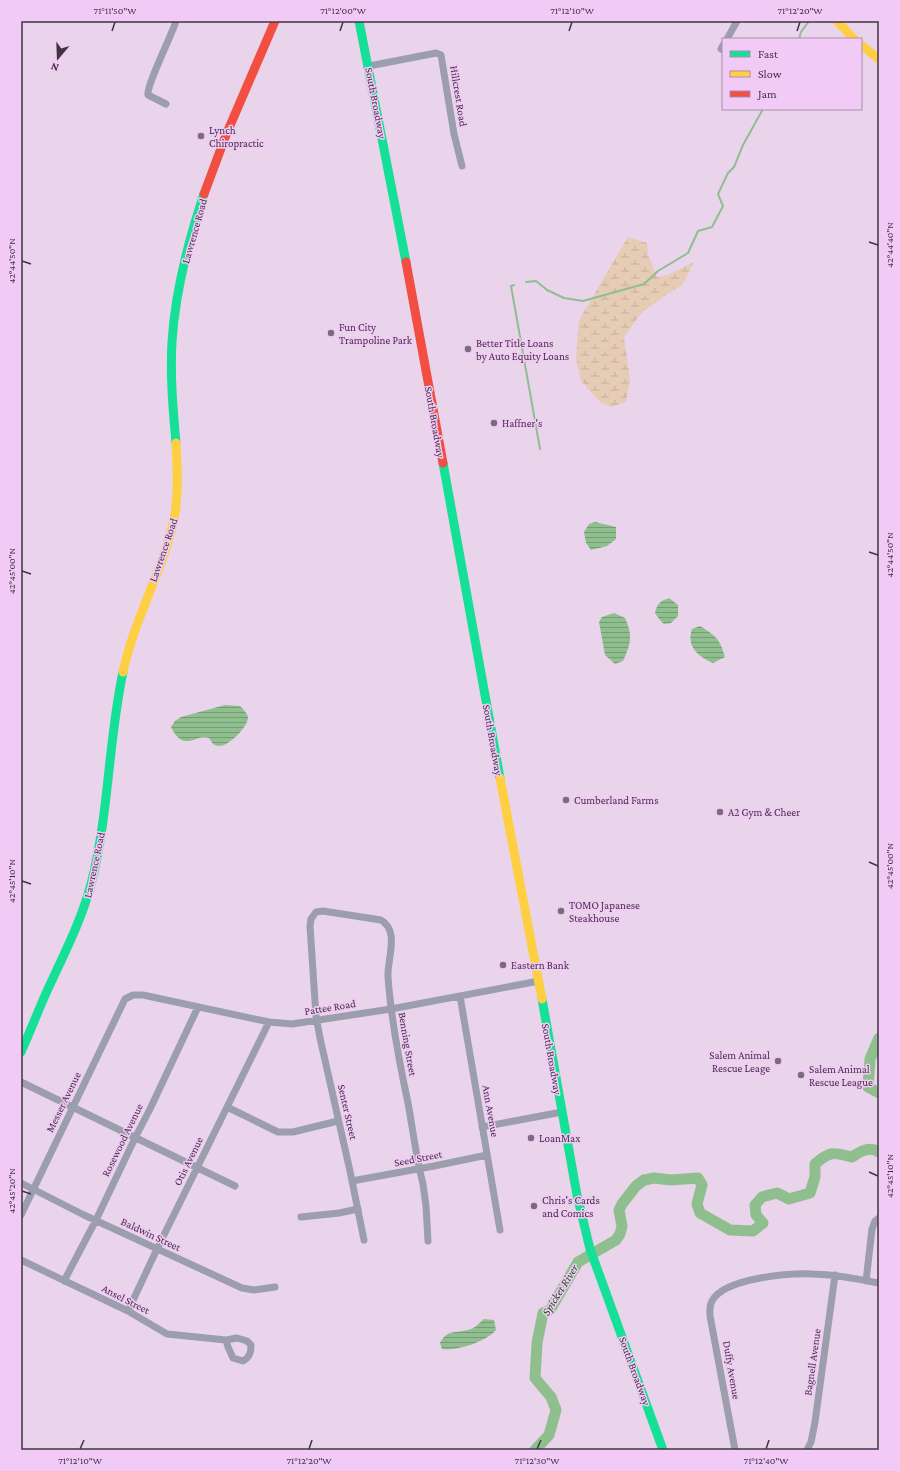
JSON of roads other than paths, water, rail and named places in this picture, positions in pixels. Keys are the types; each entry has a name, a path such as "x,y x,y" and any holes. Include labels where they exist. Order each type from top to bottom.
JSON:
{"main road":[{"name":"Lawrence Road","path":"21,1052 35,1016 77,929 84,908 100,842 117,704 126,660 137,624 167,541 175,513 178,476 172,394 173,349 178,291 185,262 200,205 217,156 233,115 275,21"},
{"name":"South Broadway","path":"359,21 369,66 450,500 577,1195 595,1264 663,1450"},
{"path":"837,21 853,38"},
{"path":"862,46 879,59"}],"street":[{"path":"166,104 148,95 147,92 176,21"},
{"path":"728,38 737,21"},
{"name":"Hillcrest Road","path":"369,66 436,53 441,55 454,134 462,166"},
{"name":"Benning Street","path":"317,1020 310,926 311,919 316,912 330,911 381,920 388,924 390,930 388,975 394,1033 423,1184 428,1240"},
{"name":"Pattee Road","path":"125,999 133,995 143,995 269,1022 292,1024 391,1009 539,981"},
{"name":"Ann Avenue","path":"460,996 500,1230"},
{"name":"Messer Avenue","path":"21,1215 125,999"},
{"name":"Rosewood Avenue","path":"64,1281 154,1102 198,1007"},
{"name":"Senter Street","path":"317,1020 364,1240"},
{"name":"Otis Avenue","path":"128,1311 269,1022"},
{"path":"21,1082 235,1186"},
{"path":"227,1107 271,1130 278,1132 293,1132 338,1121"},
{"path":"482,1127 562,1112"},
{"name":"Seed Street","path":"352,1181 487,1155"},
{"name":"Baldwin Street","path":"21,1183 157,1249 242,1288 254,1290 275,1287"},
{"path":"301,1218 358,1209"},
{"path":"866,1281 872,1229 878,1218"},
{"name":"Ansel Street","path":"21,1260 128,1311 167,1334 226,1340"},
{"name":"Duffy Avenue","path":"735,1450 710,1316 712,1302 716,1296 731,1286 744,1282 773,1276 813,1274 835,1275"},
{"path":"835,1275 879,1283"},
{"name":"Bagnell Avenue","path":"807,1450 812,1438 835,1275"}],"waterway":[{"path":"799,38 801,32 809,21"},
{"path":"526,282 536,281 547,290 564,298 583,301 644,284 658,271 688,253 698,231 712,227 723,206 718,194 728,173 734,167 743,145 762,110"},
{"path":"514,285 511,286 540,449"},
{"name":"Spicket River","path":"879,1038 870,1059 868,1087 879,1093"},
{"name":"Spicket River","path":"535,1450 549,1435 556,1410 551,1397 535,1378 537,1343 543,1313 550,1310 578,1262 616,1240 620,1234 622,1226 619,1210 636,1186 644,1180 654,1178 671,1180 698,1178 702,1185 697,1204 700,1213 730,1230 753,1231 763,1223 756,1215 755,1205 762,1197 777,1193 789,1199 810,1193 815,1177 815,1164 824,1157 832,1154 852,1157 868,1149 879,1152"}],"place":[{"name":"Lynch Chiropractic","path":"201,136"},
{"name":"Fun City Trampoline Park","path":"331,333"},
{"name":"Better Title Loans by Auto Equity Loans","path":"468,349"},
{"name":"Haffner's","path":"494,423"},
{"name":"Cumberland Farms","path":"566,800"},
{"name":"A2 Gym & Cheer","path":"720,812"},
{"name":"TOMO Japanese Steakhouse","path":"561,911"},
{"name":"Eastern Bank","path":"503,965"},
{"name":"Salem Animal Rescue Leage","path":"778,1061"},
{"name":"Salem Animal Rescue League","path":"801,1075"},
{"name":"LoanMax","path":"531,1138"},
{"name":"Chris's Cards and Comics","path":"534,1206"}]}
